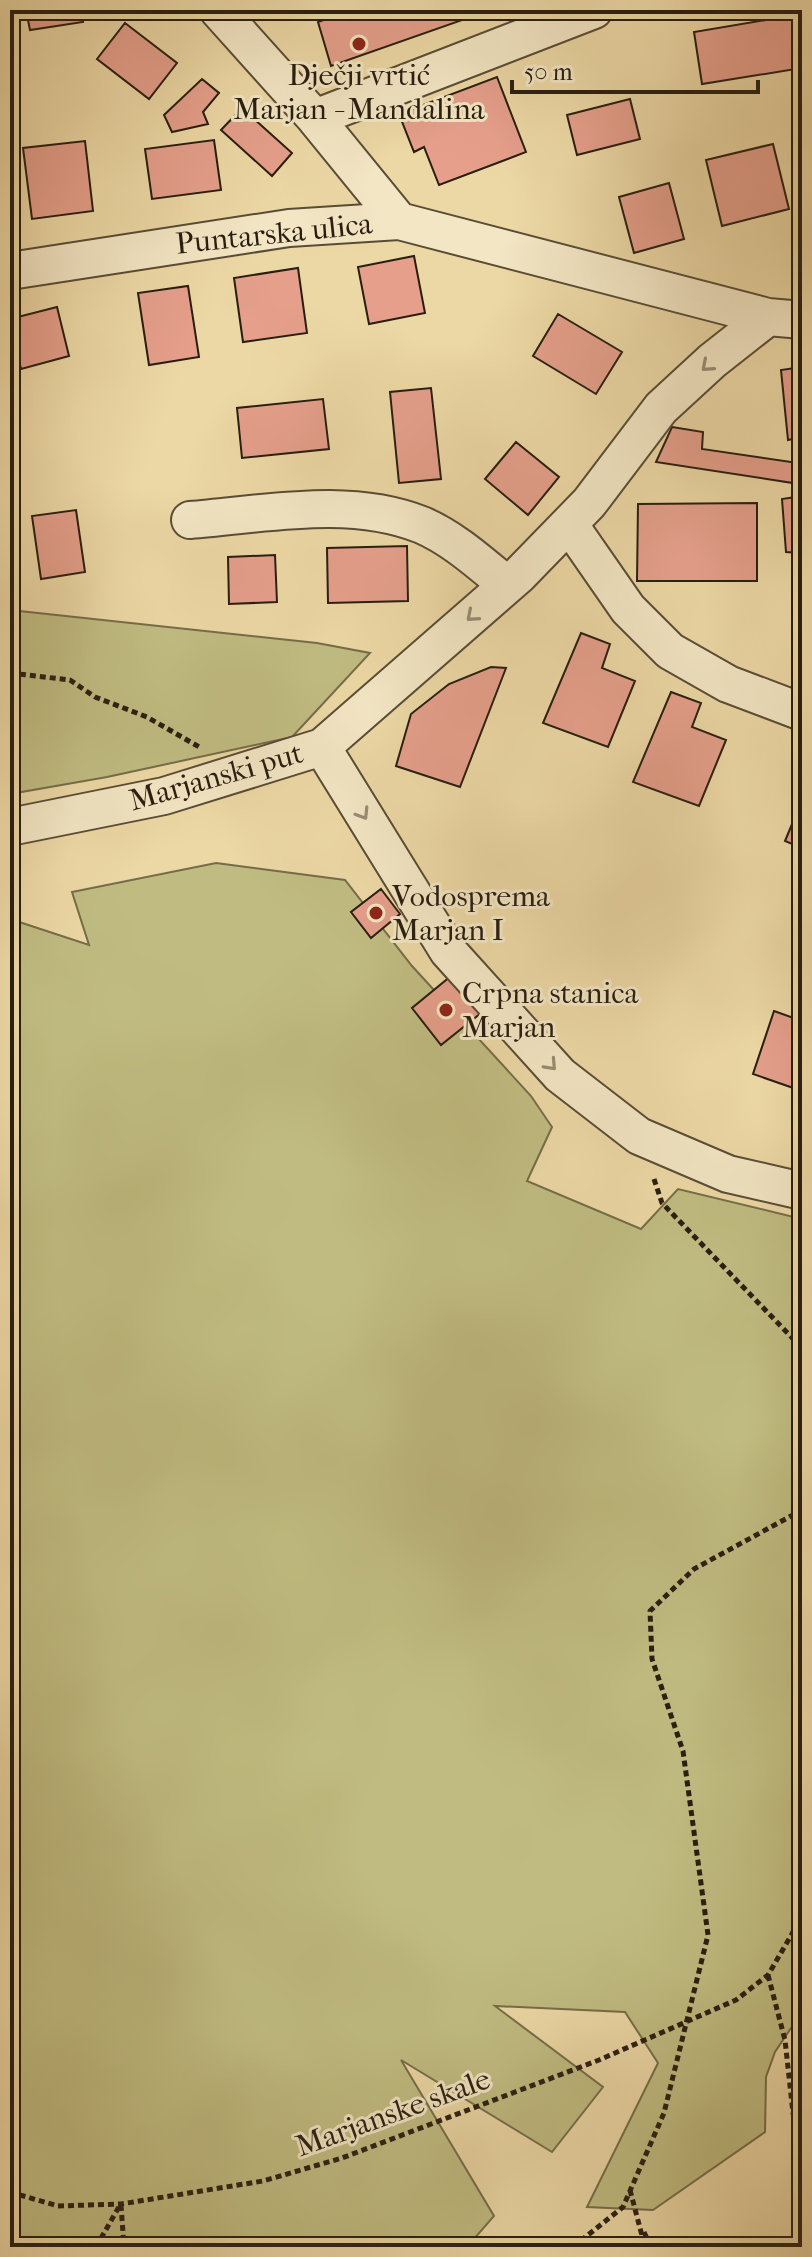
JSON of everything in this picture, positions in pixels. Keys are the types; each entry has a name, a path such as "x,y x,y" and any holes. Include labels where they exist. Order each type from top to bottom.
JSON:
{"street":[{"path":"218,10 315,118 399,221"},
{"path":"315,118 594,10"},
{"name":"Puntarska ulica","path":"10,271 289,228 399,221 785,318"},
{"name":"Marjanski put","path":"10,827 164,796 322,747 507,585 569,524 589,503 661,408 712,361 785,318"},
{"path":"190,520 344,509 390,516 422,525 452,541 507,585"},
{"path":"569,524 628,609 670,651 728,684 802,712"},
{"path":"322,747 448,951 560,1075 639,1136 728,1174 802,1191"}],"path":[{"path":"10,673 70,680 95,697 147,717 238,773"},
{"path":"639,1136 662,1203 802,1348"},
{"path":"573,2247 623,2207 664,2113 708,1935 683,1751 652,1659 650,1611 694,1569 802,1510"},
{"path":"802,1911 768,1975 785,2040 793,2113 802,2157"},
{"name":"Marjanske skale","path":"10,2192 58,2206 121,2204 263,2181 342,2158 599,2060 736,2000 768,1975"},
{"path":"630,2190 648,2247"},
{"path":"96,2247 121,2204"},
{"path":"121,2204 124,2247"}],"shaded area":[{"path":"10,610 317,643 370,653 292,737 107,777 10,794"},
{"path":"216,863 345,880 412,966 531,1096 552,1127 527,1181 641,1229 678,1189 802,1219 802,2040 799,2016 775,2052 766,2077 765,2132 653,2210 587,2207 658,2063 625,2012 495,2006 603,2087 552,2152 401,2060 494,2216 467,2247 10,2247 10,919 89,945 72,892"}],"building":[{"path":"26,10 81,10 83,22 30,30"},
{"name":"Dječji vrtić Marjan - Mandalina","path":"351,10 465,10 468,18 331,66 318,22"},
{"path":"802,14 802,68 702,84 694,32"},
{"path":"125,23 177,63 149,99 97,59"},
{"path":"497,77 526,152 439,185 424,147 414,152 399,114"},
{"path":"202,79 219,93 203,112 208,124 172,132 164,115"},
{"path":"630,99 640,139 577,155 567,115"},
{"path":"242,108 292,153 272,176 221,130"},
{"path":"214,140 221,190 152,199 145,149"},
{"path":"85,141 93,211 32,219 23,148"},
{"path":"773,144 789,209 722,226 706,160"},
{"path":"669,183 684,239 634,253 619,197"},
{"path":"414,256 425,313 369,324 358,267"},
{"path":"298,268 307,333 243,342 234,278"},
{"path":"188,286 199,357 149,365 138,293"},
{"path":"57,307 69,356 21,369 10,319"},
{"path":"558,314 622,352 596,394 533,356"},
{"path":"802,367 802,437 788,440 781,370"},
{"path":"431,388 441,479 399,483 390,392"},
{"path":"323,399 329,449 242,458 237,408"},
{"path":"672,427 703,432 702,449 798,463 793,483 656,462"},
{"path":"516,442 559,477 528,515 485,479"},
{"path":"802,496 802,559 801,553 786,552 782,499"},
{"path":"757,503 757,581 637,581 638,504"},
{"path":"76,510 85,572 41,579 32,516"},
{"path":"407,546 408,601 328,603 327,548"},
{"path":"275,555 277,602 229,604 228,557"},
{"path":"581,633 610,644 602,668 635,681 608,747 543,723"},
{"path":"491,667 506,668 460,787 396,766 411,714 449,684"},
{"path":"671,692 701,703 692,727 726,740 699,806 633,782"},
{"path":"802,800 802,848 785,841"},
{"name":"Vodosprema Marjan I","path":"381,889 400,914 371,938 351,912"},
{"name":"Crpna stanica Marjan","path":"451,976 481,1013 441,1045 412,1008"},
{"path":"774,1011 802,1021 802,1091 753,1074"}],"place":[{"name":"Dječji vrtić Marjan - Mandalina","path":"359,44"},
{"name":"Vodosprema Marjan I","path":"376,913"},
{"name":"Crpna stanica Marjan","path":"446,1010"}]}
